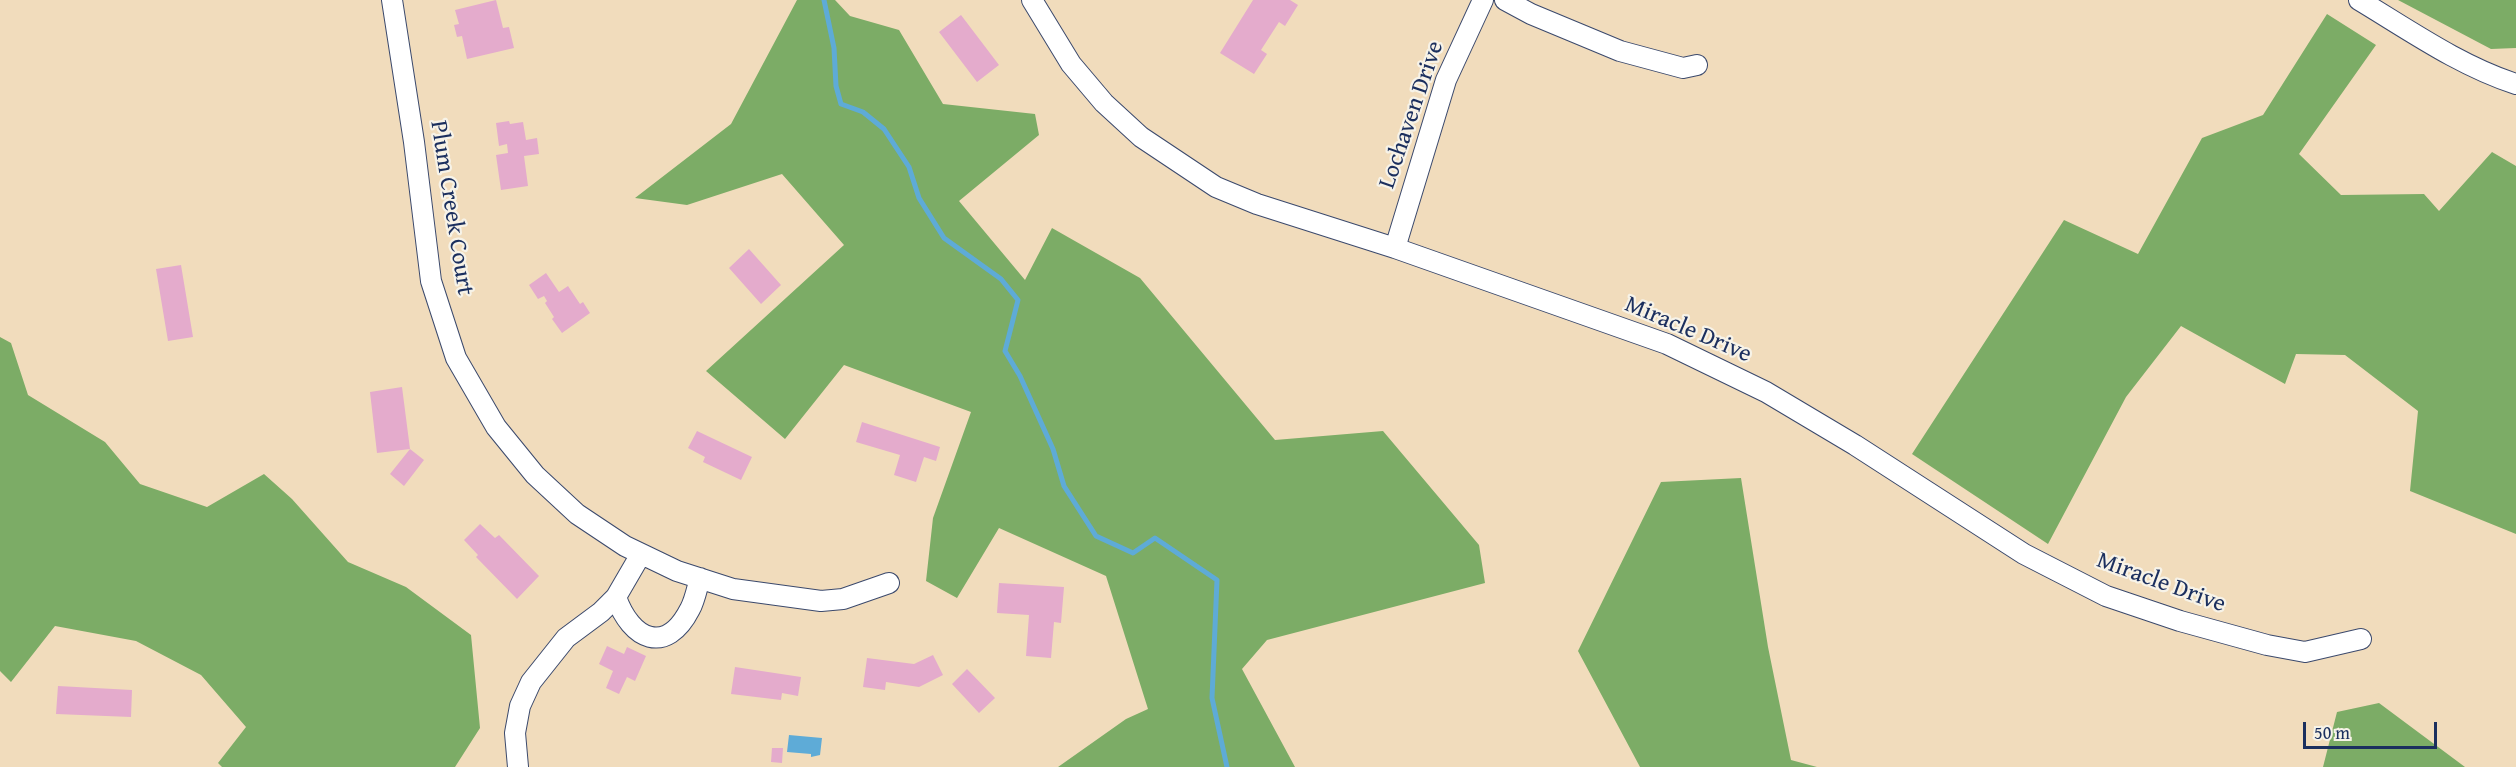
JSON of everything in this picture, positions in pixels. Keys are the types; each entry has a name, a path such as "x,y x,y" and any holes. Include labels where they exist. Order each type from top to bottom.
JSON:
{"street":[{"name":"Plum Creek Court","path":"392,0 414,142 431,281 456,358 496,427 535,475 577,514 625,546 677,571 732,589 821,602 843,599 890,584"},
{"name":"Miracle Drive","path":"1032,0 1071,64 1104,103 1142,137 1216,187 1257,204 1395,249 1667,344 1766,392 1855,445 2024,554 2106,596 2191,624 2267,645 2305,652 2361,639"},
{"name":"Lochaven Drive","path":"1395,249 1446,80 1483,0"},
{"path":"1505,0 1531,14 1620,51 1683,68 1697,65"},
{"path":"2359,0 2433,44 2495,77 2516,84"},
{"path":"518,767 515,733 520,706 531,682 566,639 616,597 641,554"},
{"path":"616,597 629,625 648,637 658,638 668,635 680,625 691,609 700,578"}],"green space":[{"path":"797,0 835,0 850,16 899,30 943,104 1035,114 1039,135 959,201 1025,280 1052,228 1140,278 1275,440 1383,431 1479,545 1485,583 1267,640 1242,669 1295,767 1058,767 1126,719 1148,709 1106,576 999,528 957,598 926,581 933,518 971,412 844,365 785,439 706,371 844,245 782,174 687,205 635,198 731,124"},
{"path":"2398,0 2516,0 2516,48 2491,49"},
{"path":"2327,14 2376,45 2299,154 2341,195 2424,194 2439,211 2492,152 2516,166 2516,534 2410,491 2418,411 2345,355 2296,354 2285,384 2181,326 2126,397 2048,544 1912,454 2064,220 2138,254 2202,138 2263,115"},
{"path":"0,337 11,343 28,395 105,442 140,484 207,507 264,474 292,499 348,562 406,587 471,635 480,728 455,767 222,767 218,763 246,727 201,675 136,641 55,626 11,682 0,671"},
{"path":"1741,478 1768,647 1791,760 1817,767 1640,767 1578,651 1661,482"},
{"path":"2379,703 2465,767 2323,767 2337,712"}],"water":[{"path":"789,735 822,738 820,755 811,757 811,754 787,752"}],"building":[{"path":"496,0 503,28 509,27 514,48 467,59 462,36 457,37 454,25 459,24 455,10"},
{"path":"1253,0 1290,0 1298,5 1285,26 1279,22 1261,50 1267,54 1254,74 1220,53"},
{"path":"961,15 999,65 977,82 939,32"},
{"path":"509,121 510,124 523,122 526,140 537,138 539,154 524,156 528,186 501,190 496,155 508,153 507,144 499,146 496,123"},
{"path":"749,249 781,285 761,304 729,268"},
{"path":"181,265 193,337 168,341 156,269"},
{"path":"546,273 559,292 568,286 580,304 583,302 590,313 562,333 552,319 554,317 545,303 547,301 544,296 538,299 529,285"},
{"path":"402,387 410,449 377,453 370,392"},
{"path":"862,422 940,447 936,461 924,457 916,482 894,475 900,455 856,442"},
{"path":"697,431 752,457 741,480 703,462 705,457 688,448"},
{"path":"410,449 424,460 404,486 390,474"},
{"path":"480,524 495,538 499,535 539,576 517,599 476,557 478,555 464,540"},
{"path":"999,583 1064,587 1061,623 1054,622 1051,658 1026,656 1029,615 997,613"},
{"path":"607,646 624,654 627,647 646,656 635,681 627,677 619,694 606,688 613,671 599,664"},
{"path":"933,655 943,675 919,687 886,682 885,690 863,687 867,658 914,664"},
{"path":"735,667 801,677 798,696 782,693 781,700 731,694"},
{"path":"967,669 995,698 979,713 952,684"},
{"path":"58,686 132,690 131,717 56,714"},
{"path":"772,748 783,748 782,763 771,762"}],"waterway":[{"path":"824,0 834,48 836,86 841,104 863,112 884,129 909,167 919,198 944,238 1001,279 1018,300 1005,351 1020,376 1053,449 1064,486 1096,536 1133,553 1155,538 1217,580 1212,698 1227,767"}]}
